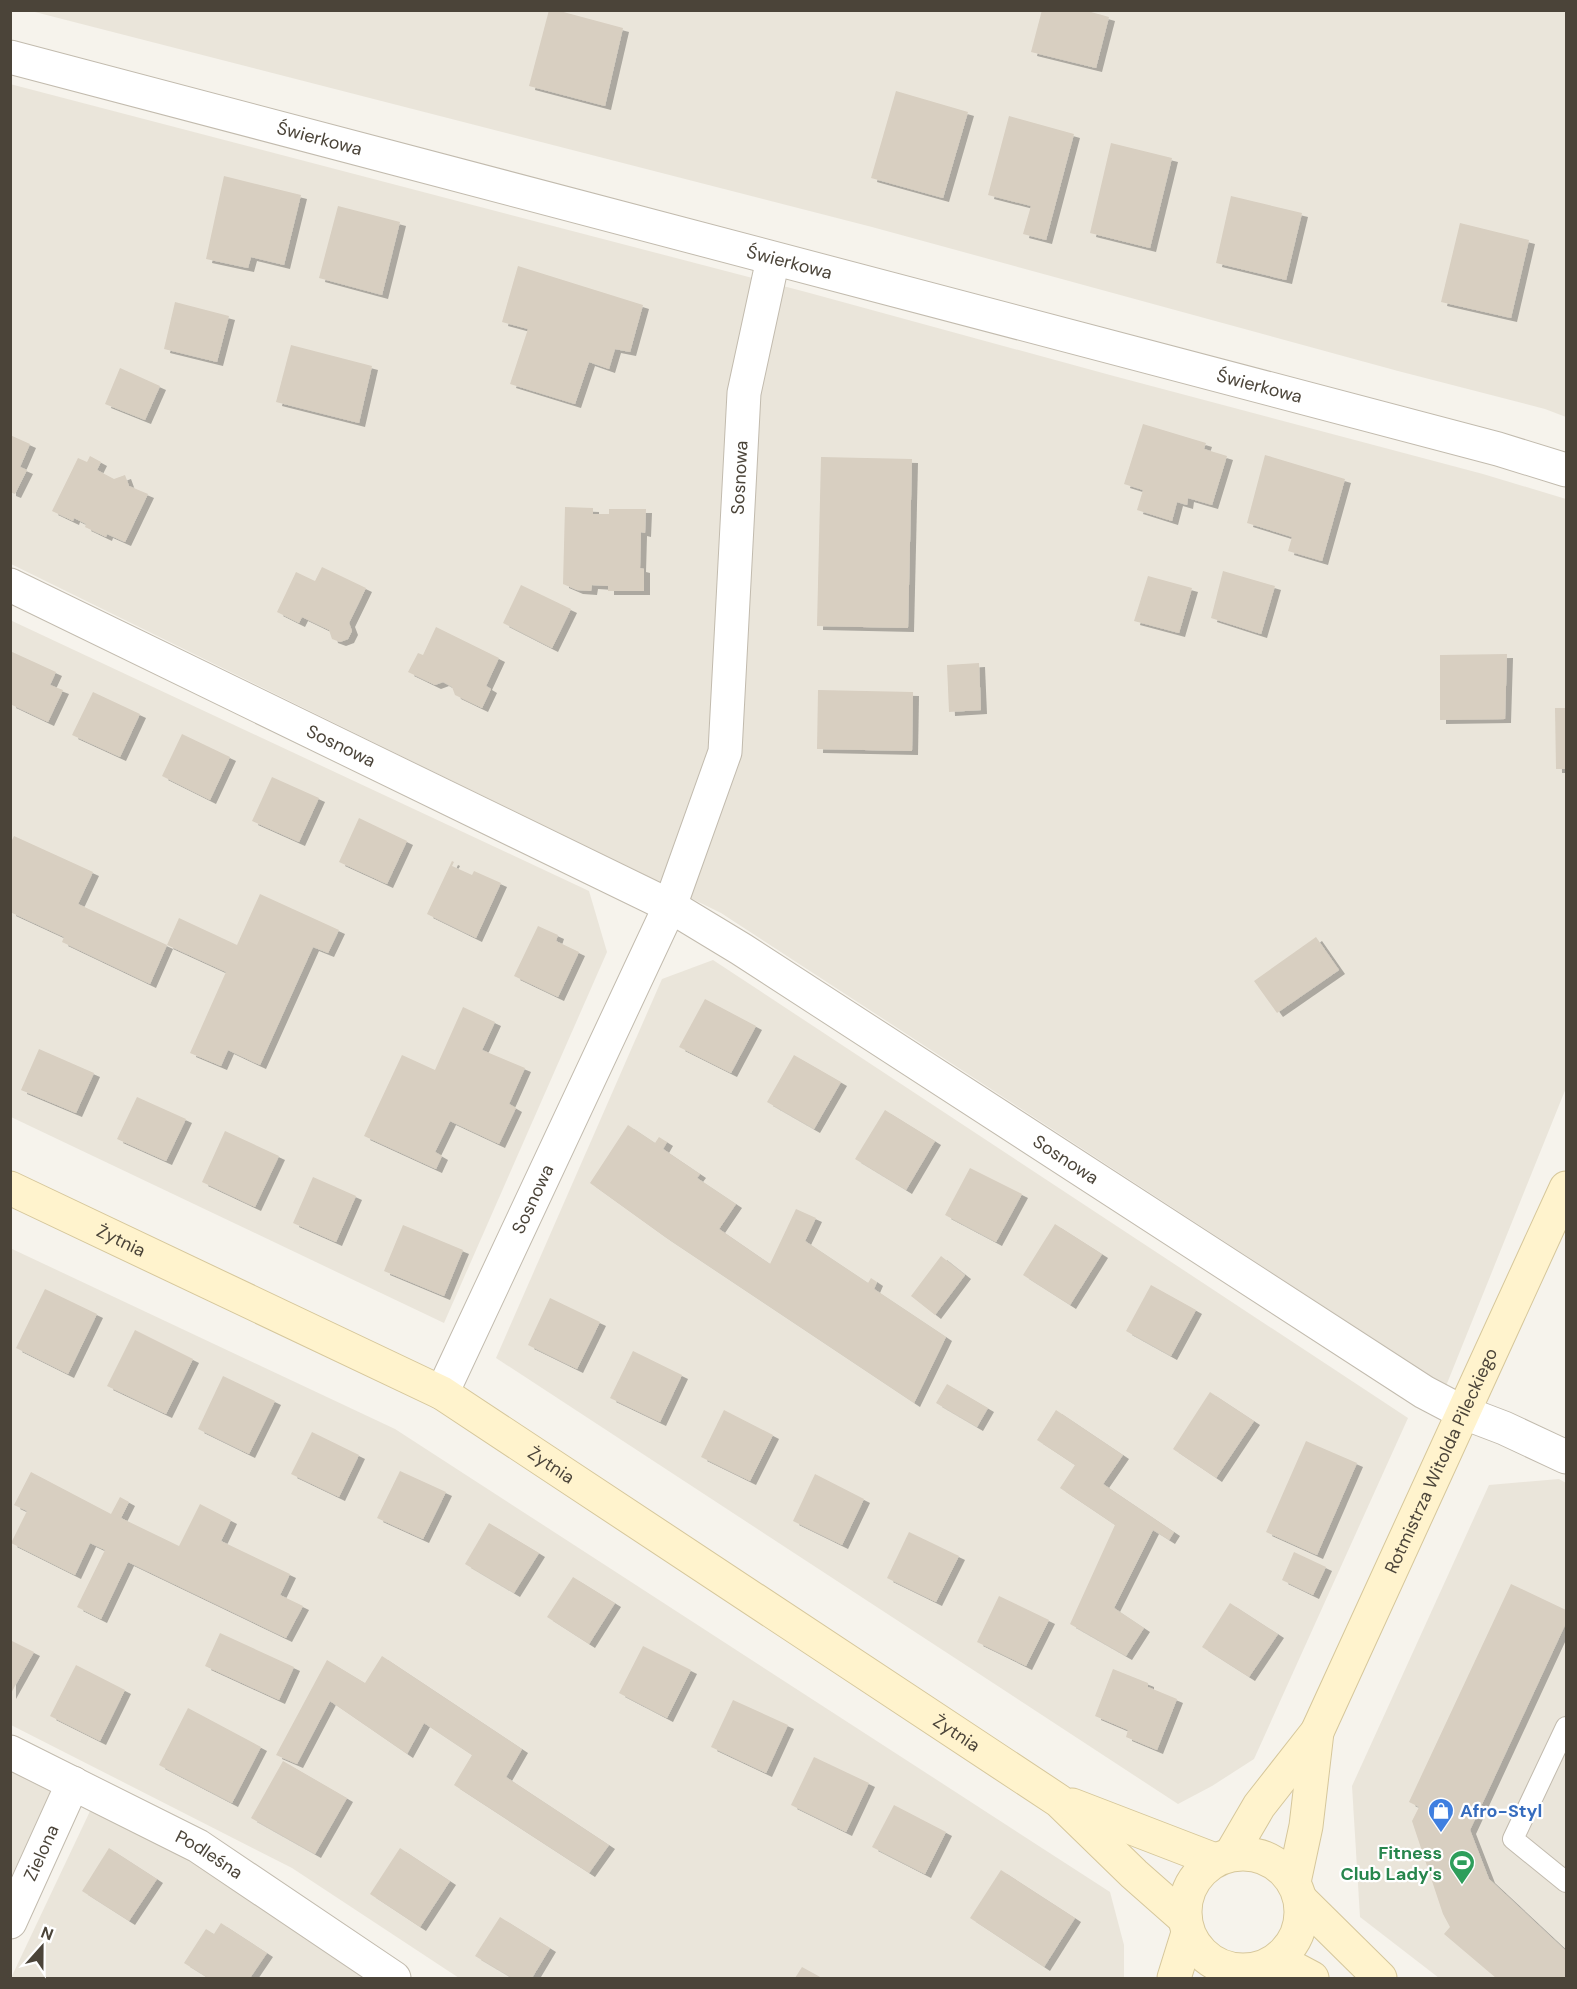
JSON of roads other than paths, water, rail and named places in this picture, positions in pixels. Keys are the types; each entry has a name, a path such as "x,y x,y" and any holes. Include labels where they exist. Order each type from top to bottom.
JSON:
{"street":[{"name":"Świerkowa","path":"10,57 1498,449 1566,470"},
{"name":"Sosnowa","path":"442,1393 670,906 725,752 744,393 773,259"},
{"name":"Sosnowa","path":"10,585 670,906 741,949 1424,1392 1462,1412 1504,1428 1566,1457"},
{"name":"Żytnia","path":"10,1188 442,1393 1059,1801 1186,1926"},
{"name":"Rotmistrza Witolda Pileckiego","path":"1223,1857 1259,1806 1317,1732 1566,1188"},
{"name":"Rotmistrza Witolda Pileckiego","path":"1297,1891 1317,1732"},
{"name":"Podleśna","path":"10,1752 198,1846 394,1978"},
{"name":"Zielona","path":"10,1922 73,1783"},
{"name":"Żytnia","path":"1059,1801 1223,1857"},
{"path":"1174,1978 1186,1926 1185,1902 1191,1885 1200,1871 1223,1857 1255,1854 1278,1864 1297,1891 1380,1978"},
{"path":"1186,1926 1199,1950 1231,1974 1254,1970 1273,1963 1287,1951 1297,1936 1302,1918 1297,1891"},
{"path":"1273,1963 1297,1970 1312,1978"}],"lane":[{"path":"1566,1727 1513,1839 1566,1882"}],"place":[{"name":"Afro-Styl","path":"1441,1834"},
{"name":"Fitness Club Lady's","path":"1462,1886"}]}
